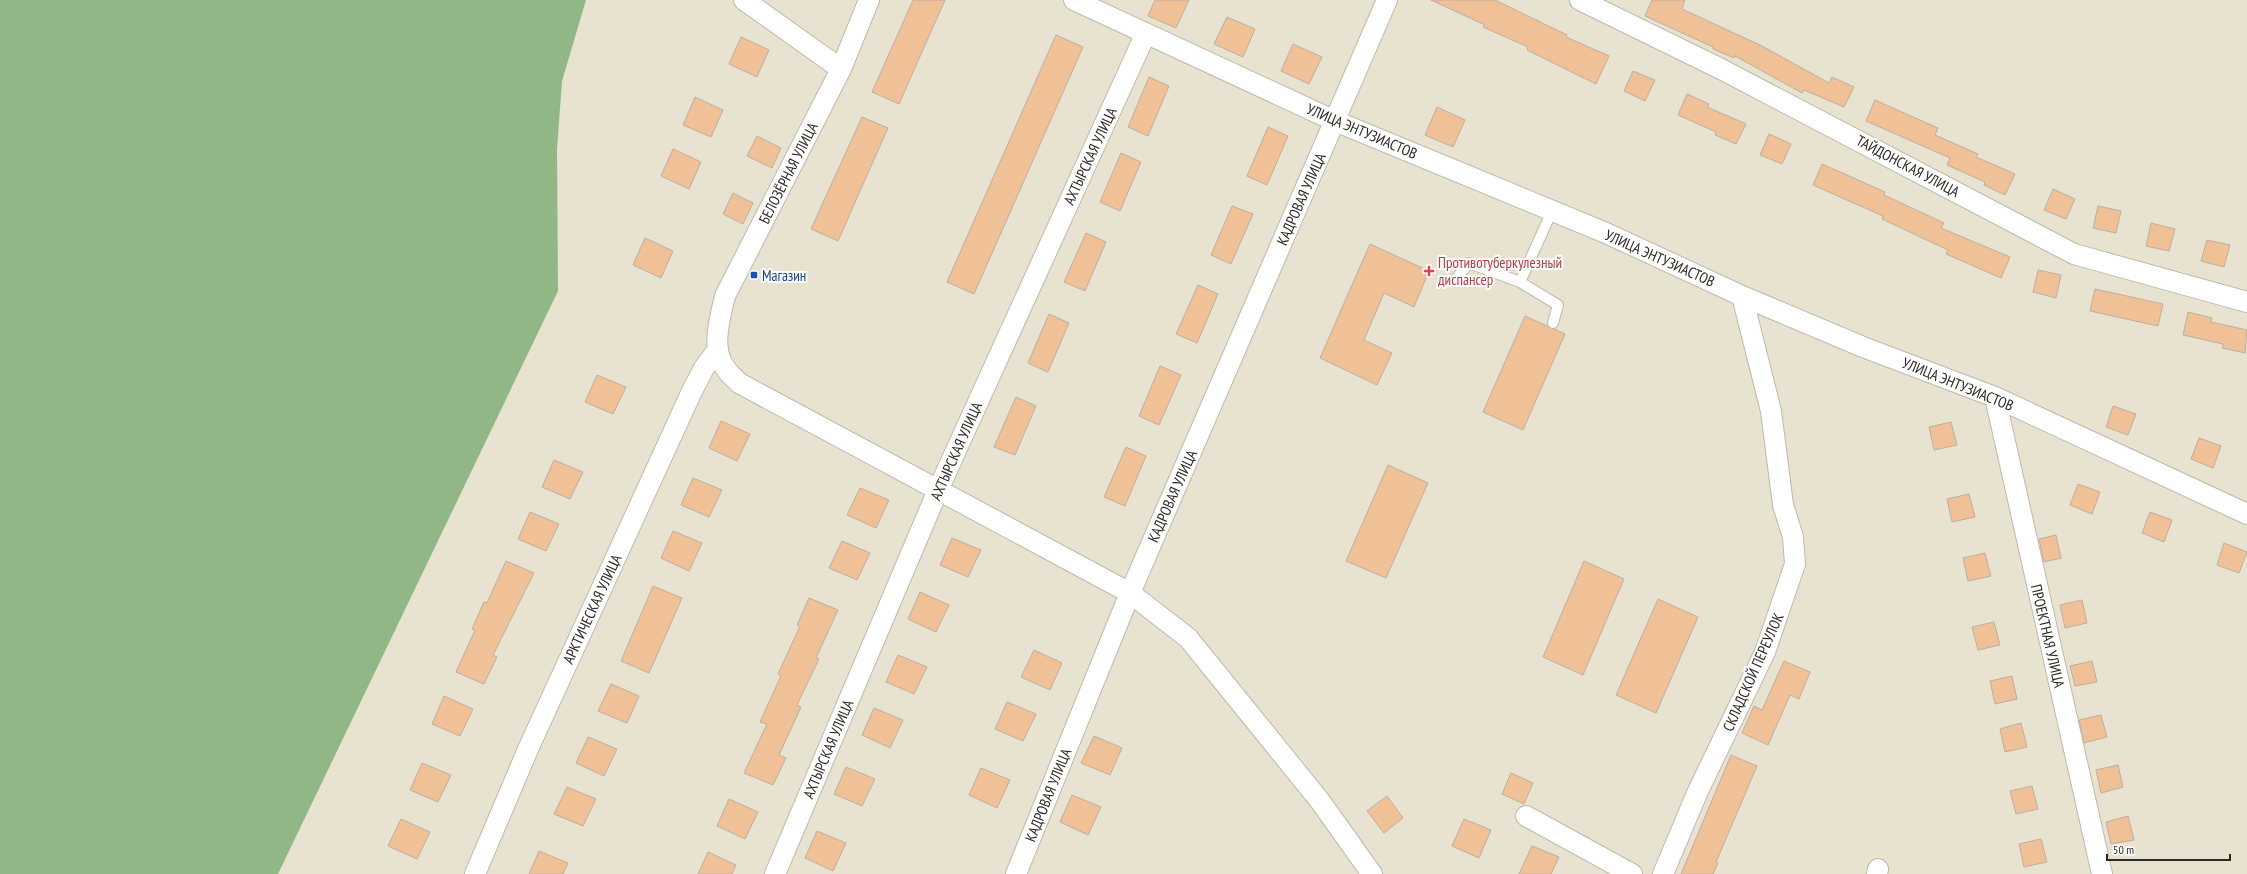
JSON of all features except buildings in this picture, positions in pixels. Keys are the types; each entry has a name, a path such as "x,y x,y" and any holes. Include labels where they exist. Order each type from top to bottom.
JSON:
{"street":[{"path":"744,0 841,69"},
{"name":"БЕЛОЗЁРНАЯ УЛИЦА","path":"718,349 719,323 725,296 841,69 869,0"},
{"name":"УЛИЦА ЭНТУЗИАСТОВ","path":"1074,0 1336,121 1552,211 1742,296 1863,347 1995,397 2247,514"},
{"name":"КАДРОВАЯ УЛИЦА","path":"1016,874 1130,593 1336,121 1387,0"},
{"name":"ТАЙДОНСКАЯ УЛИЦА","path":"1580,0 1721,69 2074,254 2247,302"},
{"name":"АХТЫРСКАЯ УЛИЦА","path":"775,874 938,490 1146,33"},
{"name":"СКЛАДСКОЙ ПЕРЕУЛОК","path":"1663,874 1698,791 1766,652 1795,564 1793,538 1783,505 1771,411 1742,296"},
{"path":"718,349 725,368 739,383 1130,593 1188,638 1320,801 1372,874"},
{"name":"АРКТИЧЕСКАЯ УЛИЦА","path":"476,874 529,747 692,391 704,368 718,349"},
{"name":"ПРОЕКТНАЯ УЛИЦА","path":"1995,397 2102,874"},
{"path":"1526,816 1632,874"}],"lane":[{"path":"1520,282 1552,211"},
{"path":"1455,280 1469,263 1520,282 1558,305 1553,323"}],"green space":[{"path":"0,0 586,0 562,81 557,149 558,291 278,874 0,874"}],"place":[{"name":"Противотуберкулезный диспансер","path":"1429,271"},
{"name":"Магазин","path":"754,275"}]}
